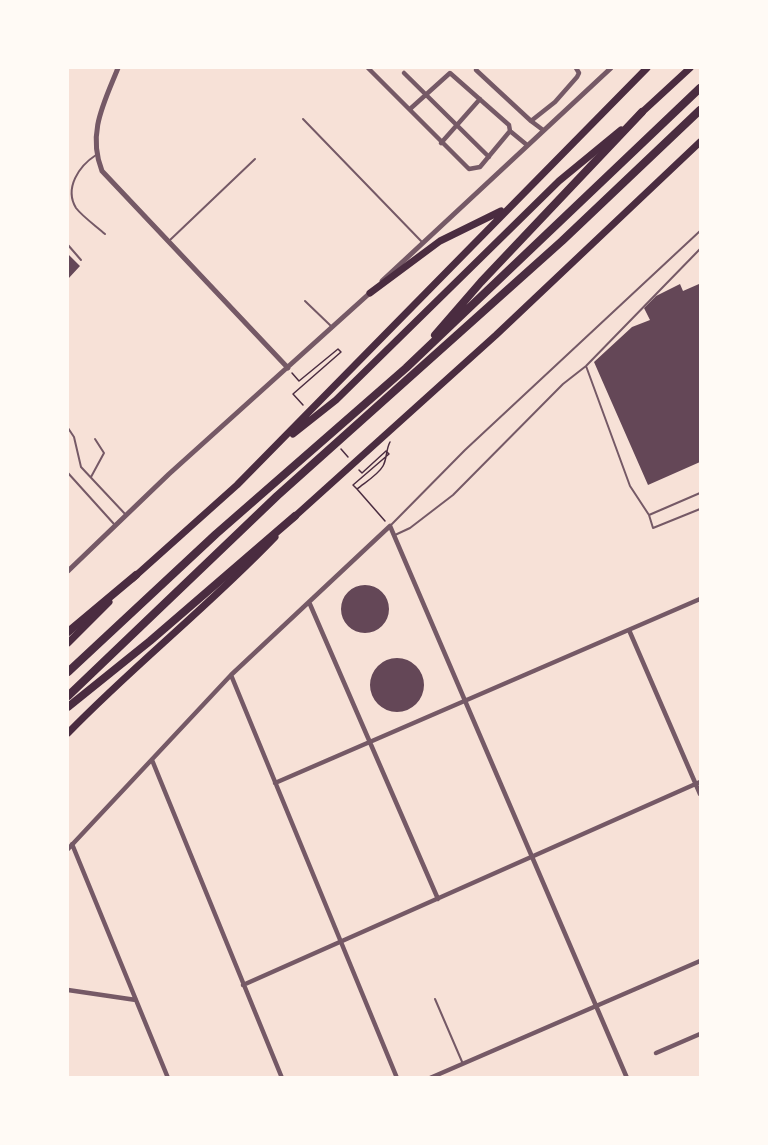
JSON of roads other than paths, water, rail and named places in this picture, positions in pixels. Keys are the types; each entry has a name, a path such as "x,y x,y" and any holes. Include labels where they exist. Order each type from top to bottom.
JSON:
{"highway":[{"path":"68,632 225,496 647,68"},
{"path":"268,454 336,400 560,181 690,68"},
{"path":"68,672 216,534 405,368 700,88"},
{"path":"68,696 277,496 562,241 700,110"},
{"path":"405,368 481,282 642,112"},
{"path":"68,707 295,516 496,335 700,141"},
{"path":"370,292 432,245 492,218 516,201"},
{"path":"68,733 242,571 295,516"},
{"path":"68,642 136,575"}],"street":[{"path":"118,68 96,122 96,155 102,171 288,368"},
{"path":"368,68 470,170 480,167 510,131"},
{"path":"531,121 555,102 577,77 576,68"},
{"path":"68,571 126,515 333,328 610,68"},
{"path":"476,70 543,130"},
{"path":"404,73 489,157"},
{"path":"410,109 450,73 509,125 510,131 527,145"},
{"path":"441,143 480,99"},
{"path":"68,849 231,675 390,526 464,703 533,856 627,1077"},
{"path":"274,783 464,703 700,599"},
{"path":"309,602 438,898"},
{"path":"629,630 698,783 700,794"},
{"path":"231,675 340,944 398,1077"},
{"path":"152,760 282,1077"},
{"path":"243,985 340,944 698,783"},
{"path":"72,844 168,1077"},
{"path":"430,1077 700,961"},
{"path":"68,990 136,1000"},
{"path":"656,1053 700,1034"}],"lane":[{"path":"303,119 422,242"},
{"path":"96,155 83,164 76,173 72,195 77,208 105,234"},
{"path":"168,242 255,159"},
{"path":"390,526 465,450 700,231"},
{"path":"68,245 81,260"},
{"path":"394,536 410,528 453,495 563,384 586,366 700,249"},
{"path":"304,301 333,328"},
{"path":"586,366 630,486 649,515 653,528 700,509"},
{"path":"68,428 76,443 79,462 126,515"},
{"path":"91,477 104,453 95,439"},
{"path":"68,473 116,525"},
{"path":"649,515 700,493"},
{"path":"435,999 463,1064"}]}
